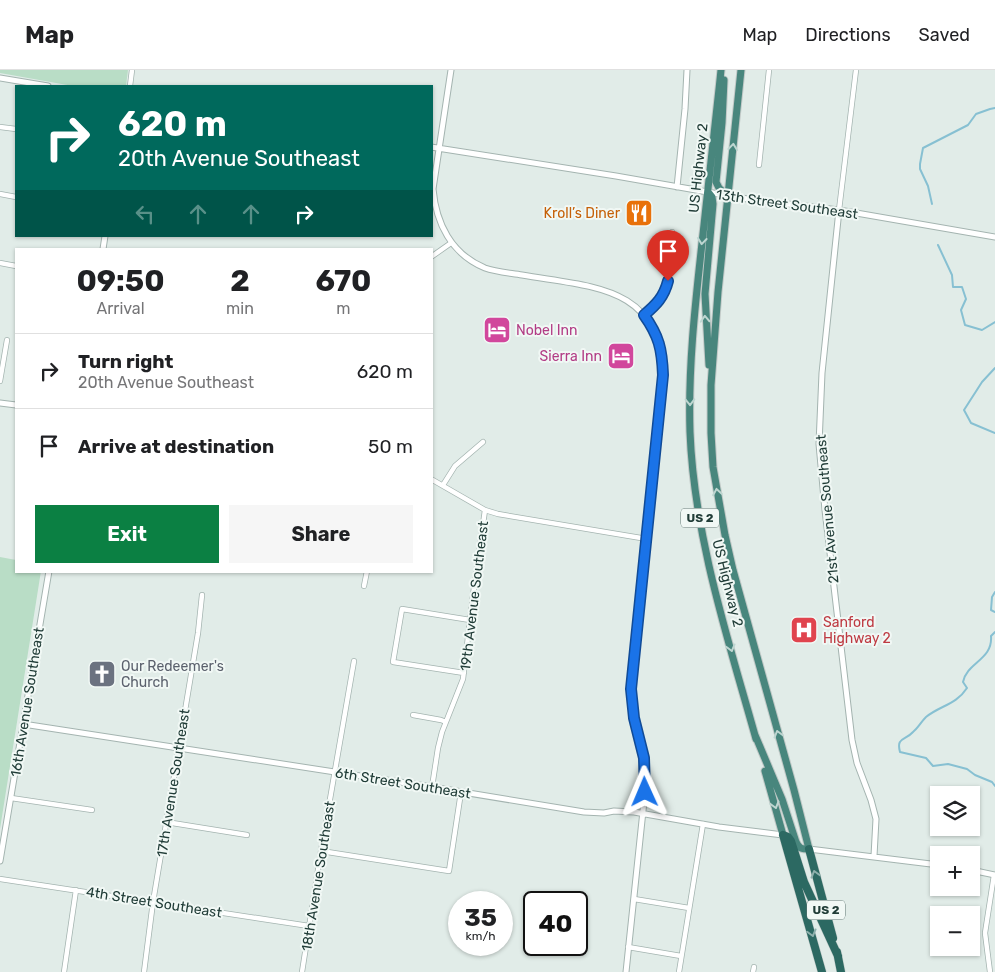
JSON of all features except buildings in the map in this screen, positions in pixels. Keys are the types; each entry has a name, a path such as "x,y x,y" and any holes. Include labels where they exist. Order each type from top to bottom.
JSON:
{"highway":[{"name":"US Highway 2","path":"722,70 692,335 690,434 696,496 721,610 822,972"},
{"path":"722,70 723,106 716,182 719,188 728,196"},
{"name":"US Highway 2","path":"741,70 711,385 713,467 735,579 794,790 841,972"},
{"path":"708,192 712,197 713,204 705,294 707,352 711,385"},
{"path":"755,735 790,820 798,847 809,849"},
{"path":"784,835 791,841 804,882 838,956"}],"street":[{"path":"130,85 132,70"},
{"path":"451,70 433,189 434,205 440,224 451,242 465,257 486,268 601,288 621,296 644,315 658,336 661,348 663,375 631,689 634,718 644,758 645,792 626,972"},
{"path":"677,187 687,70"},
{"path":"759,165 769,70"},
{"name":"21st Avenue Southeast","path":"856,70 822,373 819,444 852,740 857,763 876,819 874,856"},
{"path":"0,78 42,85"},
{"path":"0,127 15,129"},
{"name":"13th Street Southeast","path":"433,147 728,196 839,210 995,237"},
{"path":"0,194 15,197"},
{"path":"644,315 656,304 666,290 672,232"},
{"path":"433,256 451,242"},
{"path":"0,264 15,266"},
{"path":"0,381 7,340"},
{"path":"0,403 15,405"},
{"path":"443,485 455,466 483,442"},
{"name":"19th Avenue Southeast","path":"432,787 438,748 446,722 461,687 464,673 486,510 433,480"},
{"path":"486,510 511,517 647,539"},
{"name":"16th Avenue Southeast","path":"0,862 49,573"},
{"path":"364,586 367,573"},
{"name":"17th Avenue Southeast","path":"144,972 153,902 198,633 202,595"},
{"path":"464,673 393,662 402,609 470,620"},
{"name":"18th Avenue Southeast","path":"302,972 308,926 354,661"},
{"path":"413,716 446,722"},
{"name":"6th Street Southeast","path":"23,724 584,812 604,813 614,811 643,813 703,824 784,835"},
{"path":"321,851 448,871 461,792"},
{"path":"11,798 92,810"},
{"path":"166,822 247,835"},
{"path":"679,972 703,824"},
{"path":"809,849 930,864"},
{"path":"980,872 995,875 985,933 990,972"},
{"name":"4th Street Southeast","path":"0,879 308,926"},
{"path":"64,972 76,890"},
{"path":"634,899 689,908"},
{"path":"628,947 681,956"}],"green space":[{"path":"0,70 128,70 126,85 67,85 0,73"},
{"path":"0,557 15,560 15,573 41,573 0,829"}],"waterway":[{"path":"932,204 928,186 920,169 923,148 968,125 976,114 995,108"},
{"path":"938,245 952,275 953,287 962,287 966,299 961,310 965,325 982,330 995,322"},
{"path":"995,368 982,382 964,410 971,423 995,433"},
{"path":"995,592 992,597 991,610 995,612"},
{"path":"995,632 991,636 991,644 984,656 965,675 963,682 967,688 963,694 926,717 899,744 900,752 926,758 933,766 948,764 967,769 975,775 992,782 995,786"}],"place":[{"name":"Kroll’s Diner","path":"639,213"},
{"name":"Nobel Inn","path":"497,330"},
{"name":"Sierra Inn","path":"621,356"},
{"name":"Sanford Highway 2","path":"804,630"},
{"name":"Our Redeemer's Church","path":"102,674"}],"route":[{"path":"645,792 644,758 634,718 631,689 663,360 658,336 644,315 661,298 666,290 668,281"}]}
